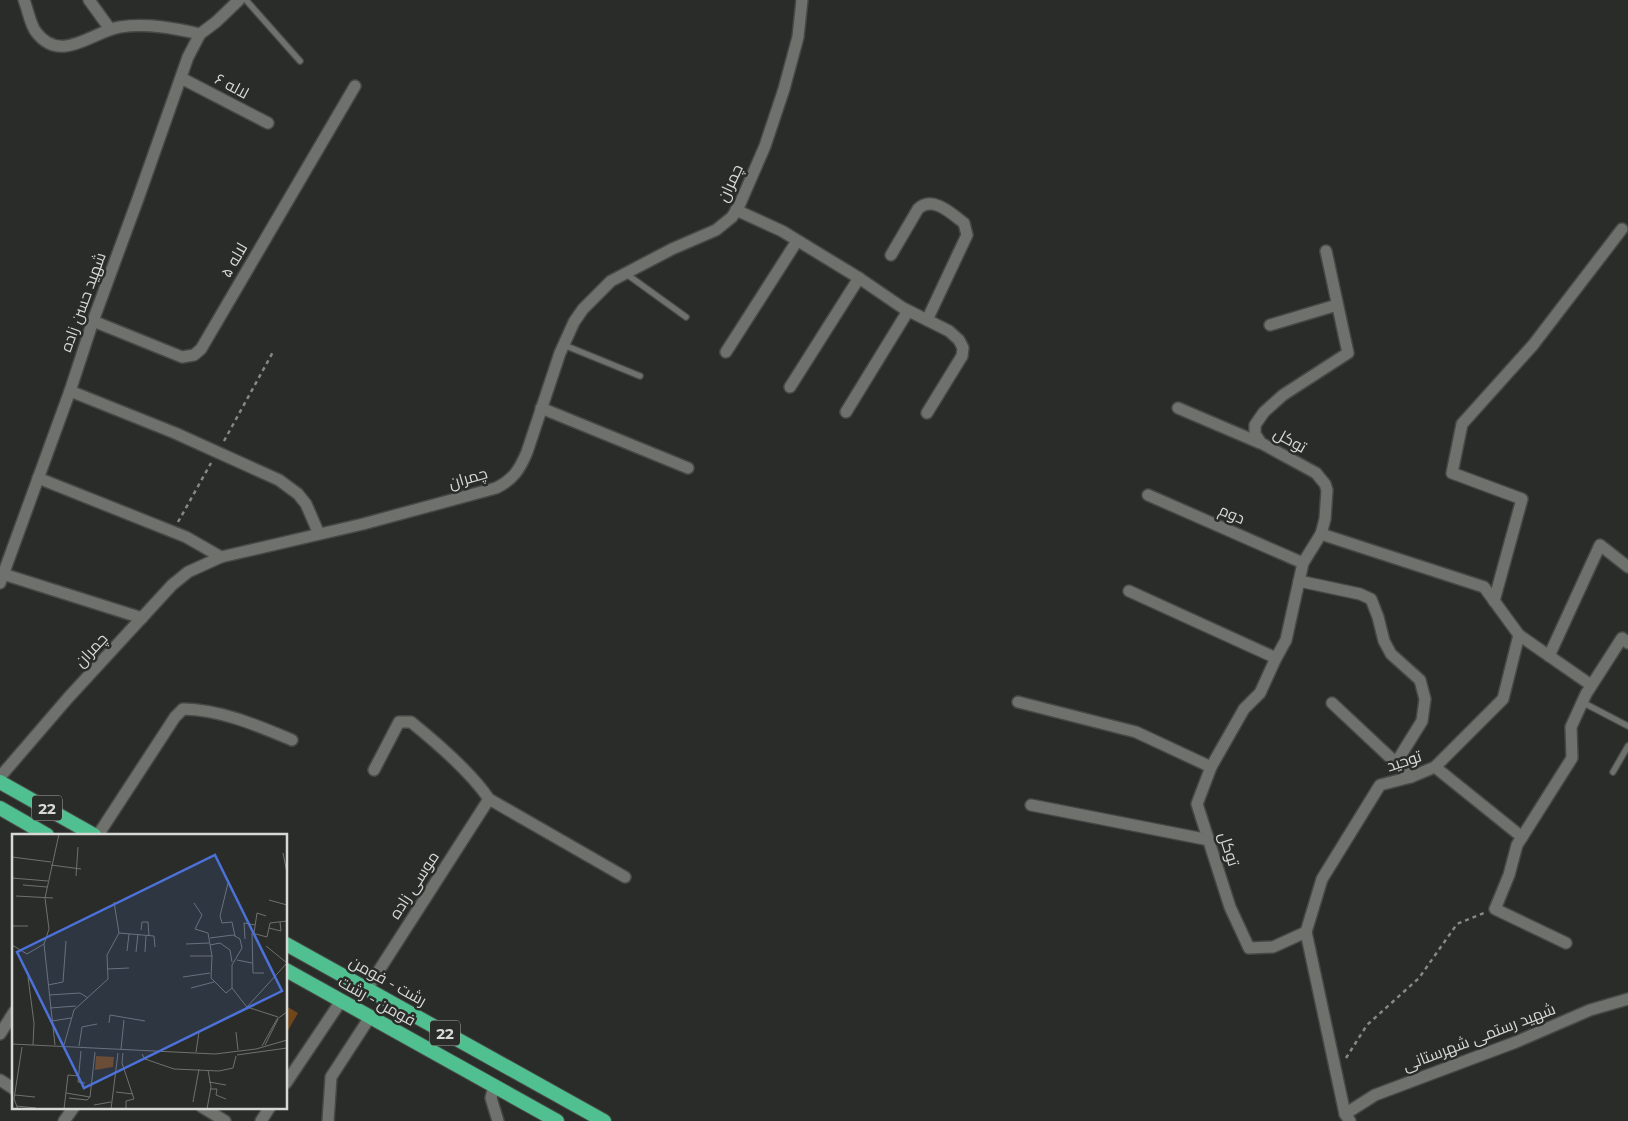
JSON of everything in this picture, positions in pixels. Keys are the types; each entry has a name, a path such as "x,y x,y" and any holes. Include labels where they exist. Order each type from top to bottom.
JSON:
{"highway":[{"name":"22","path":"0,782 92,834"},
{"name":"22","path":"0,808 45,834"},
{"name":"رشت - فومن","path":"288,945 604,1121"},
{"name":"فومن - رشت","path":"288,971 557,1121"}],"street":[{"path":"24,0 36,31 45,40 54,45 79,44 110,29 122,26 171,27 200,34 239,0"},
{"path":"89,0 110,29"},
{"name":"چمران","path":"0,776 68,698 172,585 188,572 221,557 382,519 481,492 506,483 515,475 522,465 564,345 583,309 611,281 672,249 725,225 736,210 765,146 784,89 798,37 802,0"},
{"name":"شهید حسن زاده","path":"2,579 70,391 92,321 188,57 200,34"},
{"name":"لاله ۶","path":"181,78 268,124"},
{"name":"لاله ۵","path":"92,321 182,358 194,356 201,349 355,86"},
{"path":"891,255 918,209 923,204 931,203 948,211 964,223 967,235 927,320"},
{"path":"736,210 782,231 908,310 949,332 959,340 963,348 962,356 927,413"},
{"path":"1494,601 1522,499 1452,473 1462,424 1533,345 1622,229"},
{"path":"726,352 798,241"},
{"name":"توکل","path":"1306,932 1273,947 1249,948 1230,907 1197,804 1211,767 1244,709 1260,694 1286,640 1303,563 1321,534 1326,519 1327,490 1321,478 1316,473 1261,443 1254,434 1255,425 1264,412 1283,395 1348,353 1326,251"},
{"path":"790,387 859,278"},
{"path":"1270,325 1337,305"},
{"path":"846,412 908,310"},
{"path":"70,391 175,433 279,480 298,494 306,504 319,534"},
{"path":"541,408 688,468"},
{"path":"1178,408 1261,443"},
{"path":"38,478 186,537 221,557"},
{"name":"دوم","path":"1148,495 1303,563"},
{"path":"1321,534 1484,587 1519,635 1591,685"},
{"path":"1549,656 1600,545 1628,567"},
{"path":"2,579 142,618"},
{"path":"1300,581 1371,598 1384,640 1392,654 1420,680 1426,698 1422,721 1396,763"},
{"path":"1129,591 1276,658"},
{"name":"توحید","path":"1347,1118 1306,932 1322,879 1380,785 1411,777 1435,767 1503,699 1519,635"},
{"path":"1566,943 1495,909 1509,875 1517,845 1572,758 1571,728 1582,702 1622,638 1628,643"},
{"path":"1018,702 1136,732 1211,767"},
{"path":"1332,703 1411,777"},
{"path":"99,834 175,717 183,709 203,709 238,718 292,740"},
{"path":"374,770 400,722 411,722 466,772 481,787 489,799 625,877"},
{"path":"1435,767 1522,837"},
{"name":"موسی زاده","path":"367,989 489,799"},
{"path":"1031,805 1209,840"},
{"name":"شهید رستمی شهرستانی","path":"1347,1118 1375,1096 1516,1042 1590,1010 1628,999"},
{"path":"288,1080 341,1000"},
{"path":"328,1121 331,1077 370,1017"},
{"path":"0,1034 3,1021"},
{"path":"0,1080 12,1088"},
{"path":"494,1086 491,1098 498,1121"},
{"path":"64,1121 73,1108"},
{"path":"204,1108 225,1121"},
{"path":"261,1121 269,1108"}],"lane":[{"path":"246,0 300,61"},
{"path":"626,273 686,317"},
{"path":"564,345 640,376"},
{"path":"1582,702 1628,726"},
{"path":"1613,772 1628,746"}],"path":[{"path":"1336,1074 1367,1025 1419,978 1456,924 1495,909"}],"shaded area":[{"path":"288,1007 298,1013 288,1030"}]}
